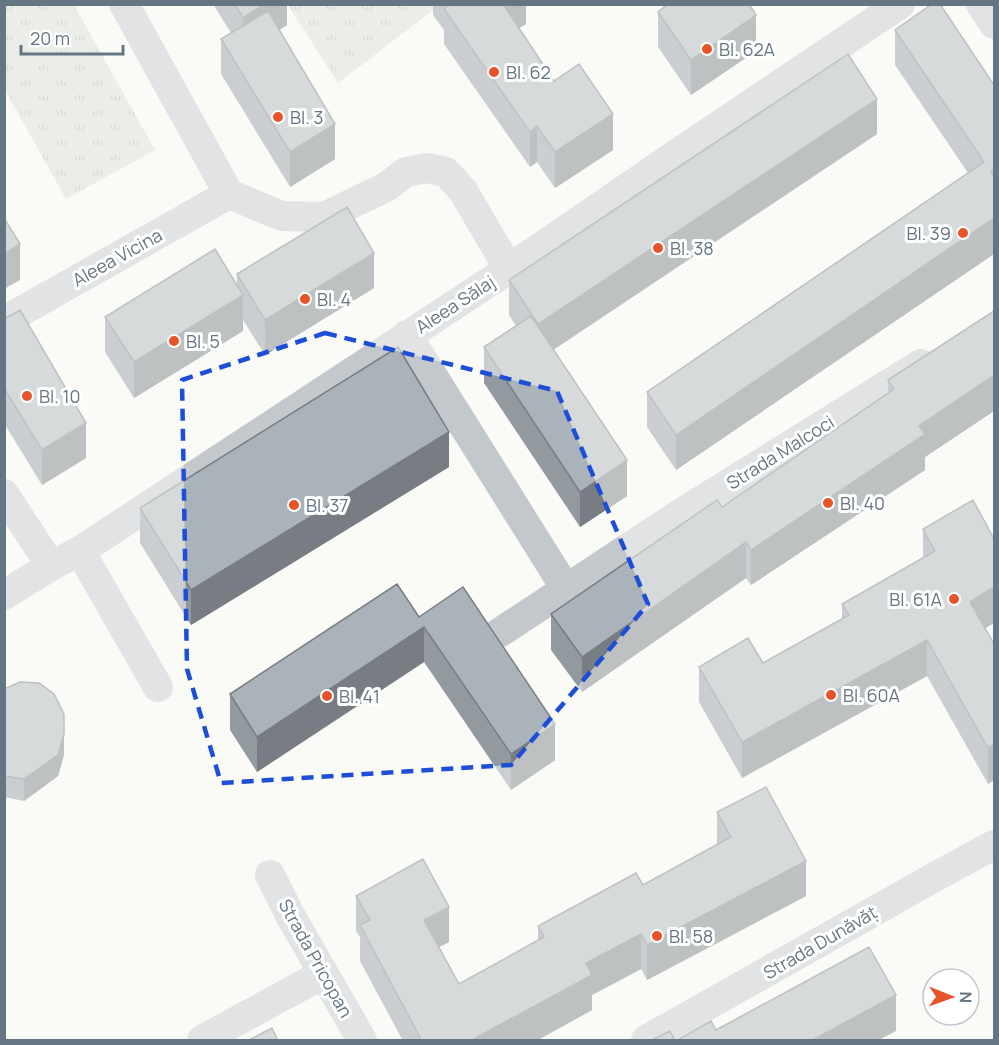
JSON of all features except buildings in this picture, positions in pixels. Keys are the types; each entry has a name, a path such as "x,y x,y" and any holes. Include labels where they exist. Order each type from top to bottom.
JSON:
{"street":[{"path":"124,4 229,194 282,216 324,217 386,187 406,172 428,168 446,172 463,191 509,269"},
{"name":"Aleea Sălaj","path":"4,595 80,550 509,269 900,4"},
{"path":"981,4 994,24"},
{"name":"Aleea Vicina","path":"4,321 229,194"},
{"path":"408,335 566,589"},
{"name":"Strada Malcoci","path":"499,633 680,514 944,349"},
{"path":"4,494 51,566"},
{"path":"80,550 158,687"},
{"name":"Strada Dunăvăț","path":"646,1041 994,845"},
{"name":"Strada Pricopan","path":"270,875 291,917 362,1041"},
{"path":"202,1041 323,974"}],"highlighted area":[{"path":"325,333 557,391 648,604 511,765 221,783 187,669 182,380"}],"green space":[{"path":"4,5 74,5 155,150 66,199 5,90"},
{"path":"288,5 440,5 338,83"}],"place":[{"name":"Bl. 62A","path":"707,49"},
{"name":"Bl. 62","path":"494,72"},
{"name":"Bl. 3","path":"278,117"},
{"name":"Bl. 39","path":"963,233"},
{"name":"Bl. 38","path":"658,248"},
{"name":"Bl. 4","path":"305,299"},
{"name":"Bl. 5","path":"174,341"},
{"name":"Bl. 10","path":"27,396"},
{"name":"Bl. 40","path":"828,503"},
{"name":"Bl. 37","path":"294,505"},
{"name":"Bl. 61A","path":"954,599"},
{"name":"Bl. 60A","path":"831,695"},
{"name":"Bl. 41","path":"327,696"},
{"name":"Bl. 58","path":"657,936"}]}
